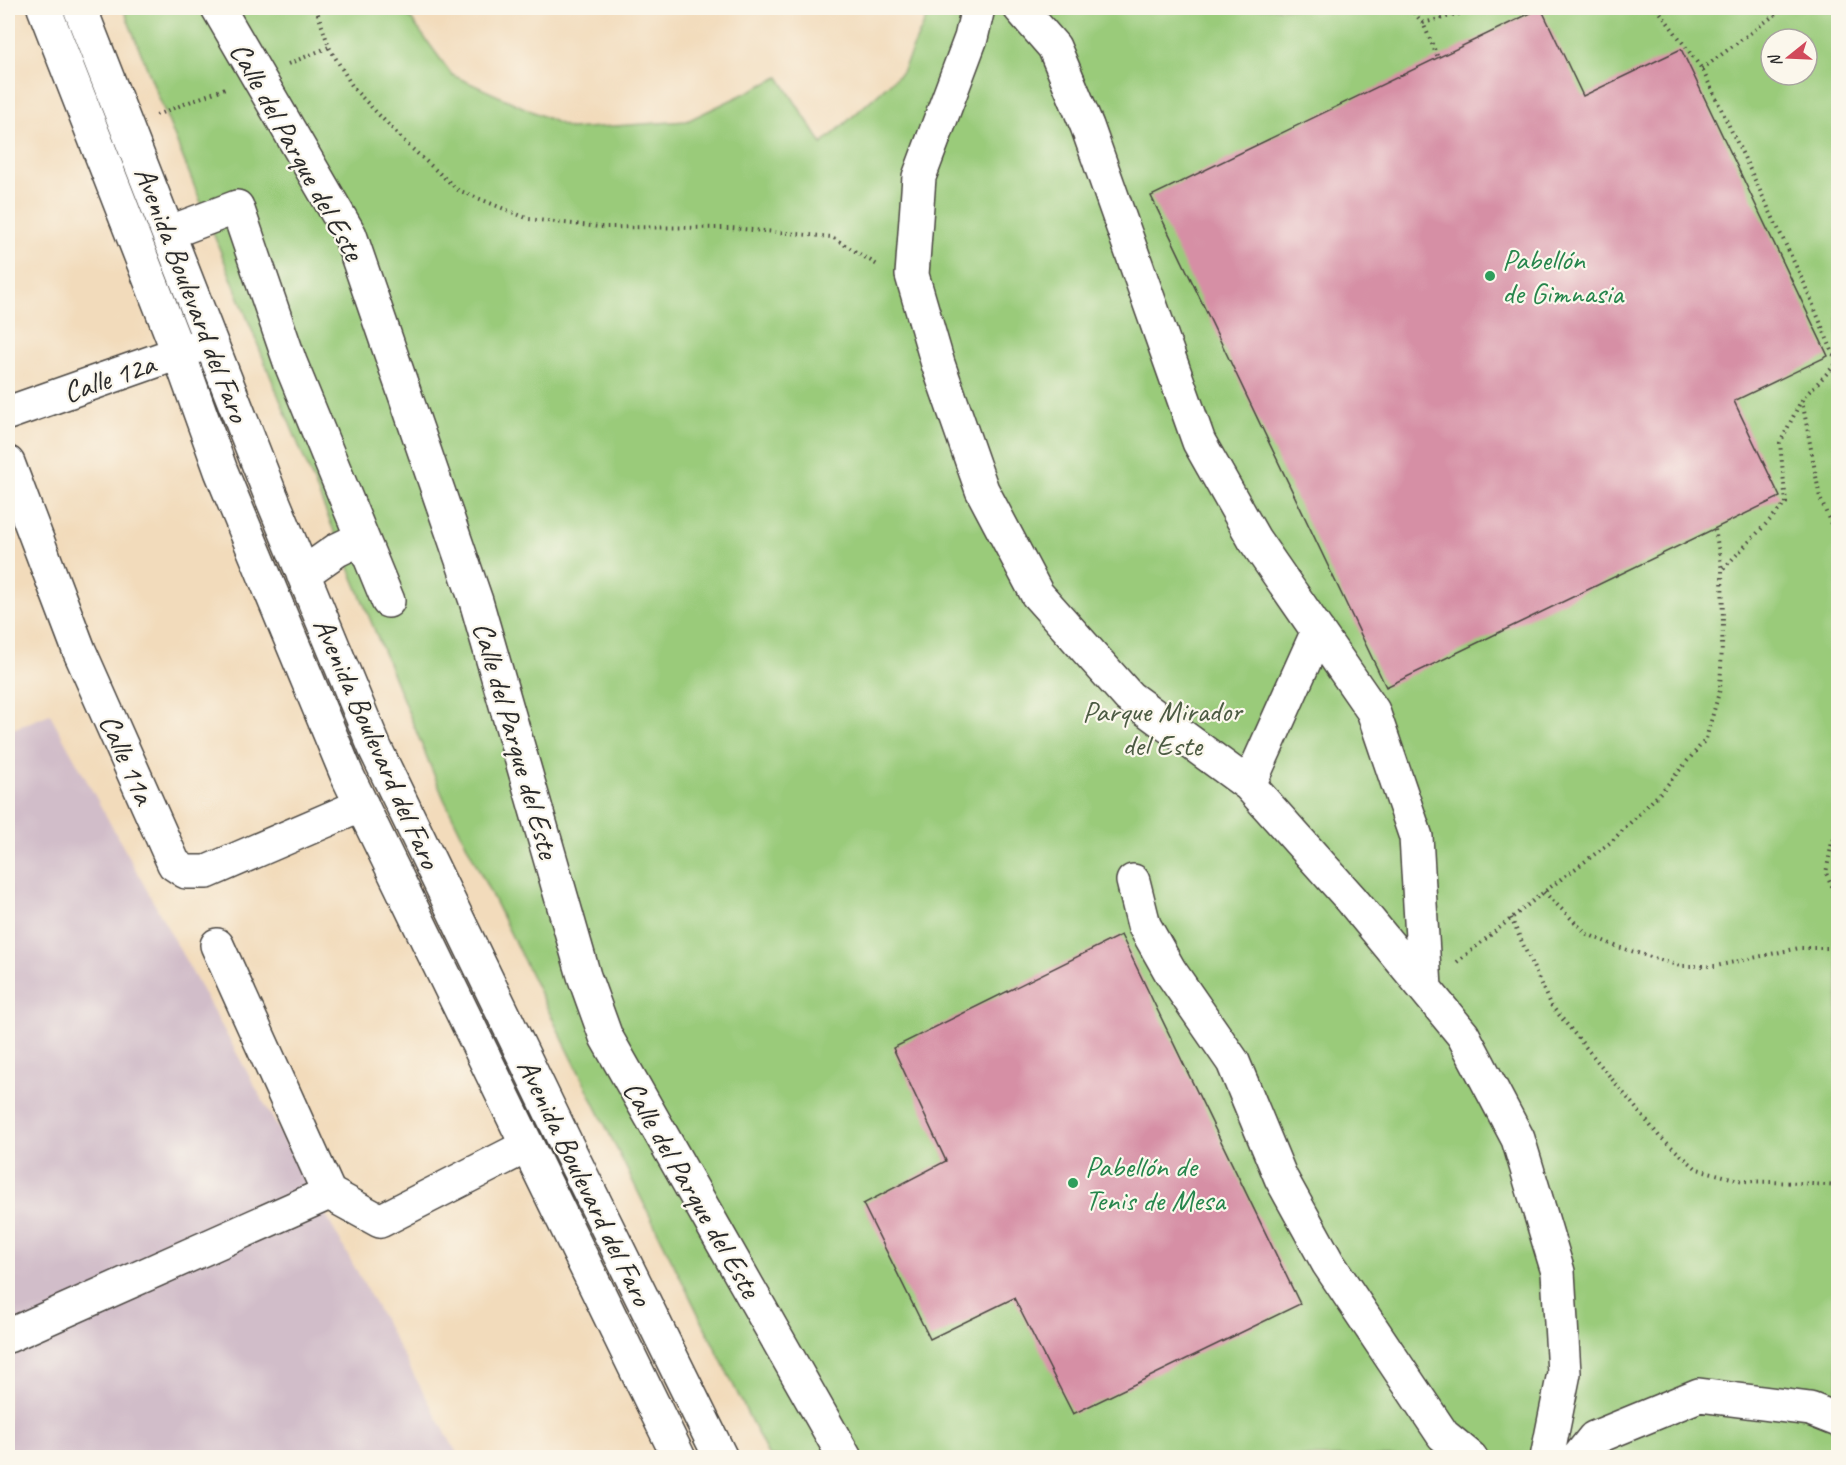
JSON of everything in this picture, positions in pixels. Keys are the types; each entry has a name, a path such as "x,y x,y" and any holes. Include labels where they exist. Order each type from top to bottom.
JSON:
{"street":[{"name":"Avenida Boulevard del Faro","path":"44,8 179,354 221,471 347,775 679,1458"},
{"name":"Avenida Boulevard del Faro","path":"80,8 303,574 375,748 721,1458"},
{"name":"Calle del Parque del Este","path":"218,8 350,235 476,601 584,976 606,1037 845,1458"},
{"path":"978,8 971,38 919,177 912,274 938,364 982,490 1036,594 1129,697 1249,785 1351,899 1463,1035 1518,1139 1558,1272 1564,1373 1547,1458"},
{"path":"1020,8 1054,47 1087,126 1199,442 1254,539 1373,711 1416,837 1425,988"},
{"path":"168,233 237,207 290,362 388,601"},
{"name":"Calle 12a","path":"8,414 211,341"},
{"name":"Calle 11a","path":"8,463 79,650 174,864 186,872 207,872 362,805"},
{"path":"303,574 329,555 362,538"},
{"path":"1249,785 1318,632"},
{"path":"1133,881 1144,925 1170,971 1233,1062 1281,1178 1328,1263 1443,1435 1472,1458"},
{"path":"218,945 329,1193 380,1221 527,1146"},
{"path":"8,1336 329,1193"},
{"path":"1578,1458 1594,1438 1699,1395 1810,1409 1839,1420"}],"path":[{"path":"316,8 329,47 354,88 408,145 458,190 529,219 600,227 731,228 832,237 916,288"},
{"path":"1410,8 1423,23 1438,58"},
{"path":"1423,23 1483,8"},
{"path":"1657,8 1702,69 1804,283 1837,363 1802,399 1780,443 1786,503 1722,570"},
{"path":"1702,69 1784,8"},
{"path":"1802,399 1820,498 1839,540"},
{"path":"1425,988 1544,892 1611,842 1662,791 1706,739 1720,689 1723,624 1722,570 1715,529"},
{"path":"1839,835 1832,842 1826,873 1833,888 1839,890"},
{"path":"1544,892 1587,933 1618,947 1680,966 1716,966 1799,948 1839,948"},
{"path":"1511,918 1550,1004 1659,1136 1697,1169 1743,1182 1839,1186"}],"shaded area":[{"path":"50,714 459,1457 8,1458 8,731"}],"green space":[{"name":"Parque Mirador del Este","path":"123,8 403,8 452,75 571,129 687,121 779,77 822,144 902,72 931,8 1838,8 1838,1457 769,1457 444,799 276,390"}],"building":[{"name":"Pabellón de Gimnasia","path":"1541,8 1583,96 1681,49 1828,356 1734,401 1780,497 1386,687 1151,196"},
{"name":"Pabellón de Tenis de Mesa","path":"1121,935 1300,1304 1073,1414 1014,1298 930,1339 863,1204 946,1161 893,1048"}],"place":[{"name":"Pabellón de Gimnasia","path":"1490,276"},
{"name":"Pabellón de Tenis de Mesa","path":"1073,1183"}]}
